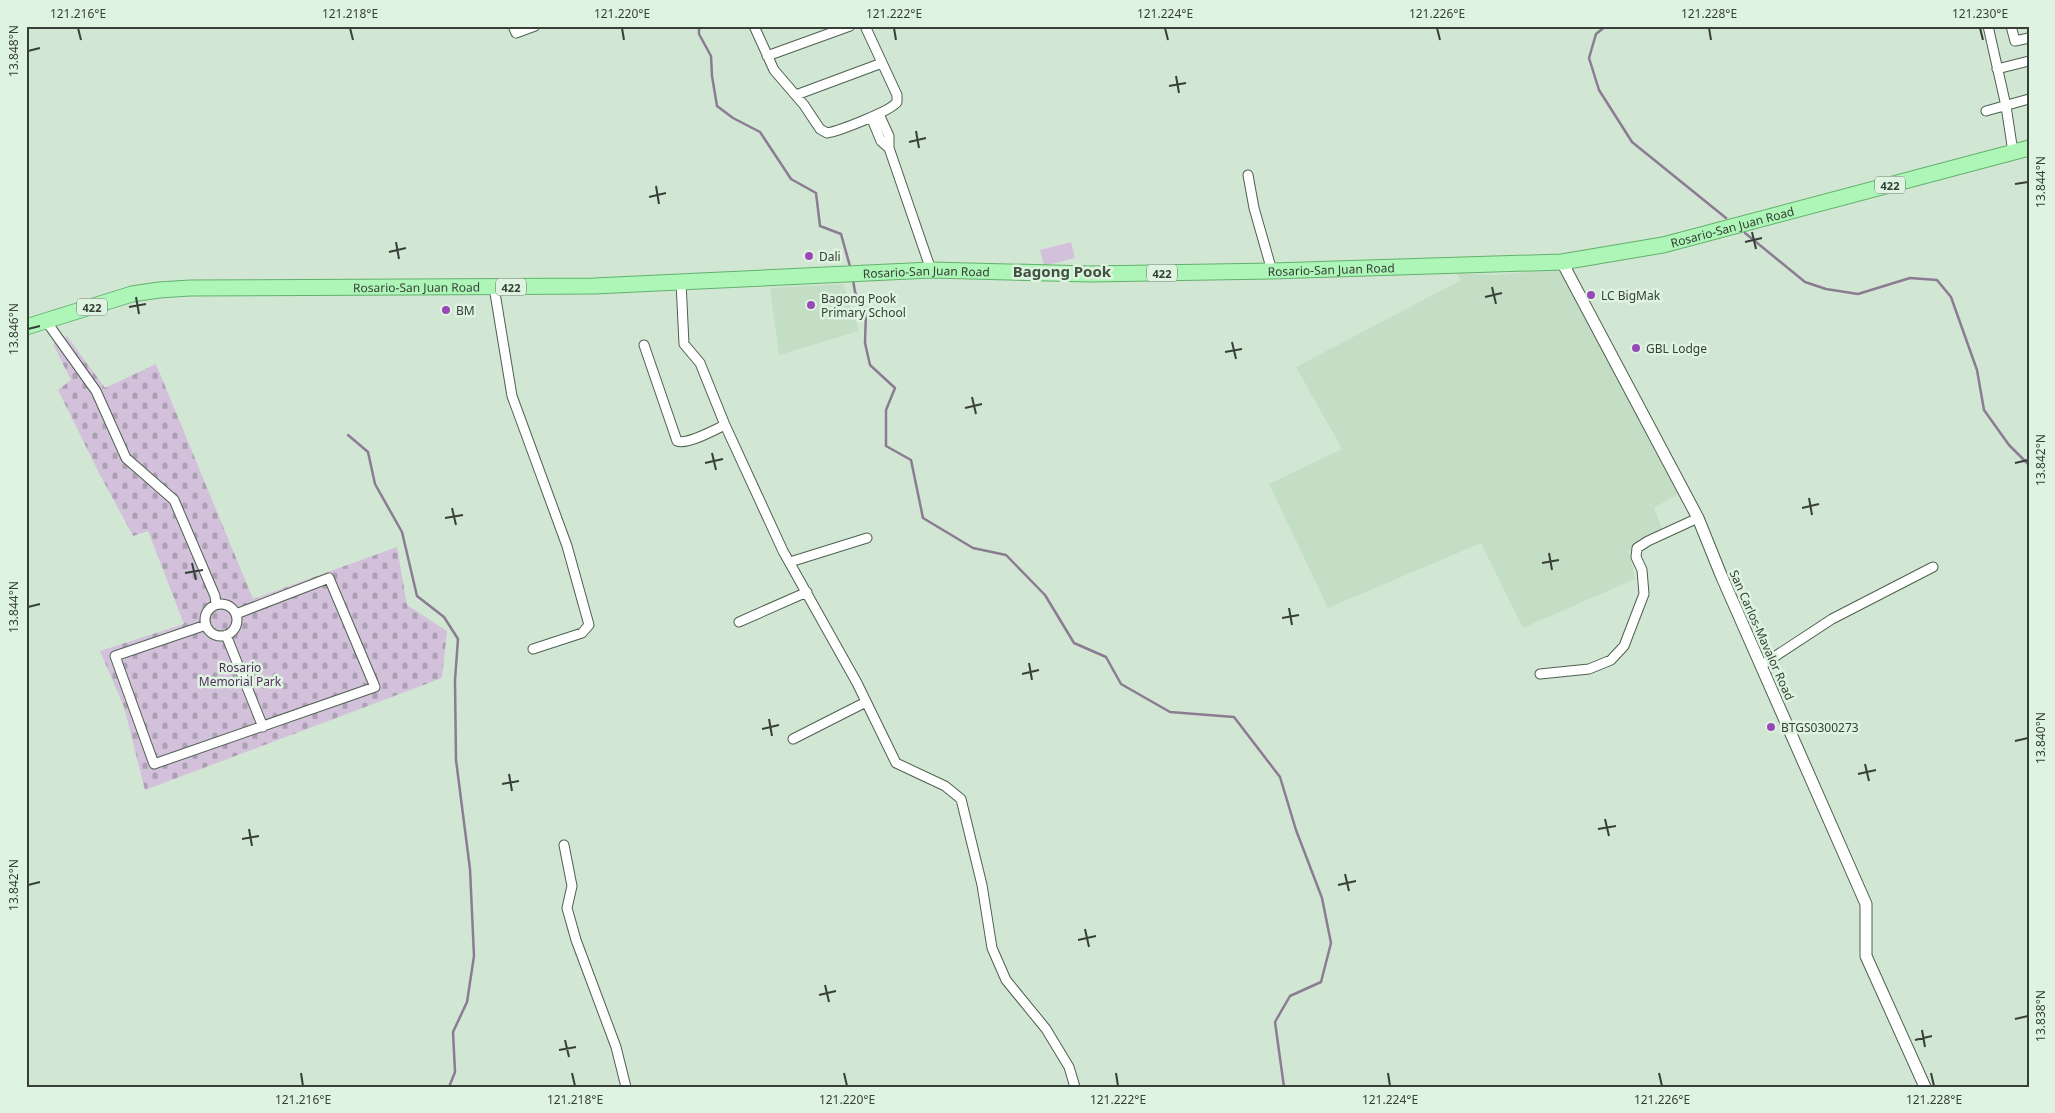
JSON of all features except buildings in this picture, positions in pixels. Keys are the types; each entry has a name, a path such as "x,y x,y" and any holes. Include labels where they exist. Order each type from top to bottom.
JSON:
{"main road":[{"name":"Rosario-San Juan Road","path":"26,327 132,294 190,288 594,286 931,270 1091,274 1272,271 1562,262 1616,255 1663,245 2029,148"}],"street":[{"path":"513,26 516,33 534,26"},
{"path":"754,26 766,56 778,75 796,95 824,133 830,133 875,116 895,106 897,98 865,26"},
{"path":"766,56 850,26"},
{"path":"1988,26 2006,106 2013,152"},
{"path":"2011,26 2015,41 2029,38"},
{"path":"1997,69 2029,61"},
{"path":"796,95 882,63"},
{"path":"1986,111 2029,99"},
{"path":"875,116 888,135 889,148 931,270"},
{"path":"1248,175 1254,208 1272,271"},
{"name":"San Carlos-Mavalor Road","path":"1562,262 1698,518 1720,575 1762,665 1866,904 1866,956 1925,1087"},
{"path":"681,282 684,344 700,363 726,425 790,562 866,702 896,763 945,786 961,799 982,885 992,948 1006,980 1046,1029 1069,1067 1075,1087"},
{"path":"494,287 512,396 567,546 589,625 582,633 533,649"},
{"path":"46,321 96,391 126,458 174,500 215,596 216,604"},
{"path":"644,345 677,441 688,441 726,425"},
{"path":"1540,674 1590,669 1611,660 1624,646 1644,594 1642,570 1636,557 1637,548 1698,518"},
{"path":"790,562 867,538"},
{"path":"1762,665 1832,619 1933,567"},
{"path":"206,625 115,656 154,764 263,728 375,687 329,578 236,614"},
{"path":"739,622 807,592"},
{"path":"216,604 228,605 236,614 237,625 231,633 226,635 212,633 206,625 208,610 216,604"},
{"path":"226,635 263,728"},
{"path":"793,739 866,702"},
{"path":"564,845 572,886 567,908 576,940 616,1047 626,1087"}],"shaded area":[{"path":"1562,269 1680,493 1654,508 1663,531 1629,550 1635,579 1523,628 1481,543 1328,608 1269,484 1342,449 1296,367 1461,280 1456,273 1493,275"},
{"name":"Bagong Pook Primary School","path":"843,284 859,331 779,355 770,288"}],"green space":[{"path":"1071,242 1075,258 1044,266 1040,250"},
{"name":"Rosario Memorial Park","path":"67,336 105,388 156,364 253,599 397,547 407,605 447,631 442,678 145,790 124,707 100,651 184,624 148,531 133,536 58,390 71,380 53,344"}],"waterway":[{"path":"699,26 699,34 711,56 717,106 733,118 760,132 791,179 816,193 820,226 841,234 851,270"},
{"path":"1606,26 1596,34 1589,58 1599,90 1632,142 1726,218"},
{"path":"1745,233 1805,282 1826,289 1858,294 1910,278 1937,280 1951,297 1977,370 1984,410 2009,445 2029,465"},
{"path":"853,280 855,292 866,312 865,343 870,365 895,388 886,410 886,446 911,460 923,518 973,548 1006,555 1045,595 1074,643 1106,657 1121,684 1170,712 1234,717 1280,777 1296,830 1322,898 1331,943 1321,982 1290,996 1275,1022 1284,1087"},
{"path":"348,435 368,452 375,484 402,532 417,596 444,617 458,639 455,680 456,760 470,869 474,956 467,1002 453,1032 455,1072 449,1087"}],"place":[{"name":"Dali","path":"809,256"},
{"name":"LC BigMak","path":"1591,295"},
{"name":"Bagong Pook Primary School","path":"811,305"},
{"name":"BM","path":"446,310"},
{"name":"GBL Lodge","path":"1636,348"},
{"name":"BTGS0300273","path":"1771,727"}],"district":[{"name":"Bagong Pook","path":"1062,271"}]}
